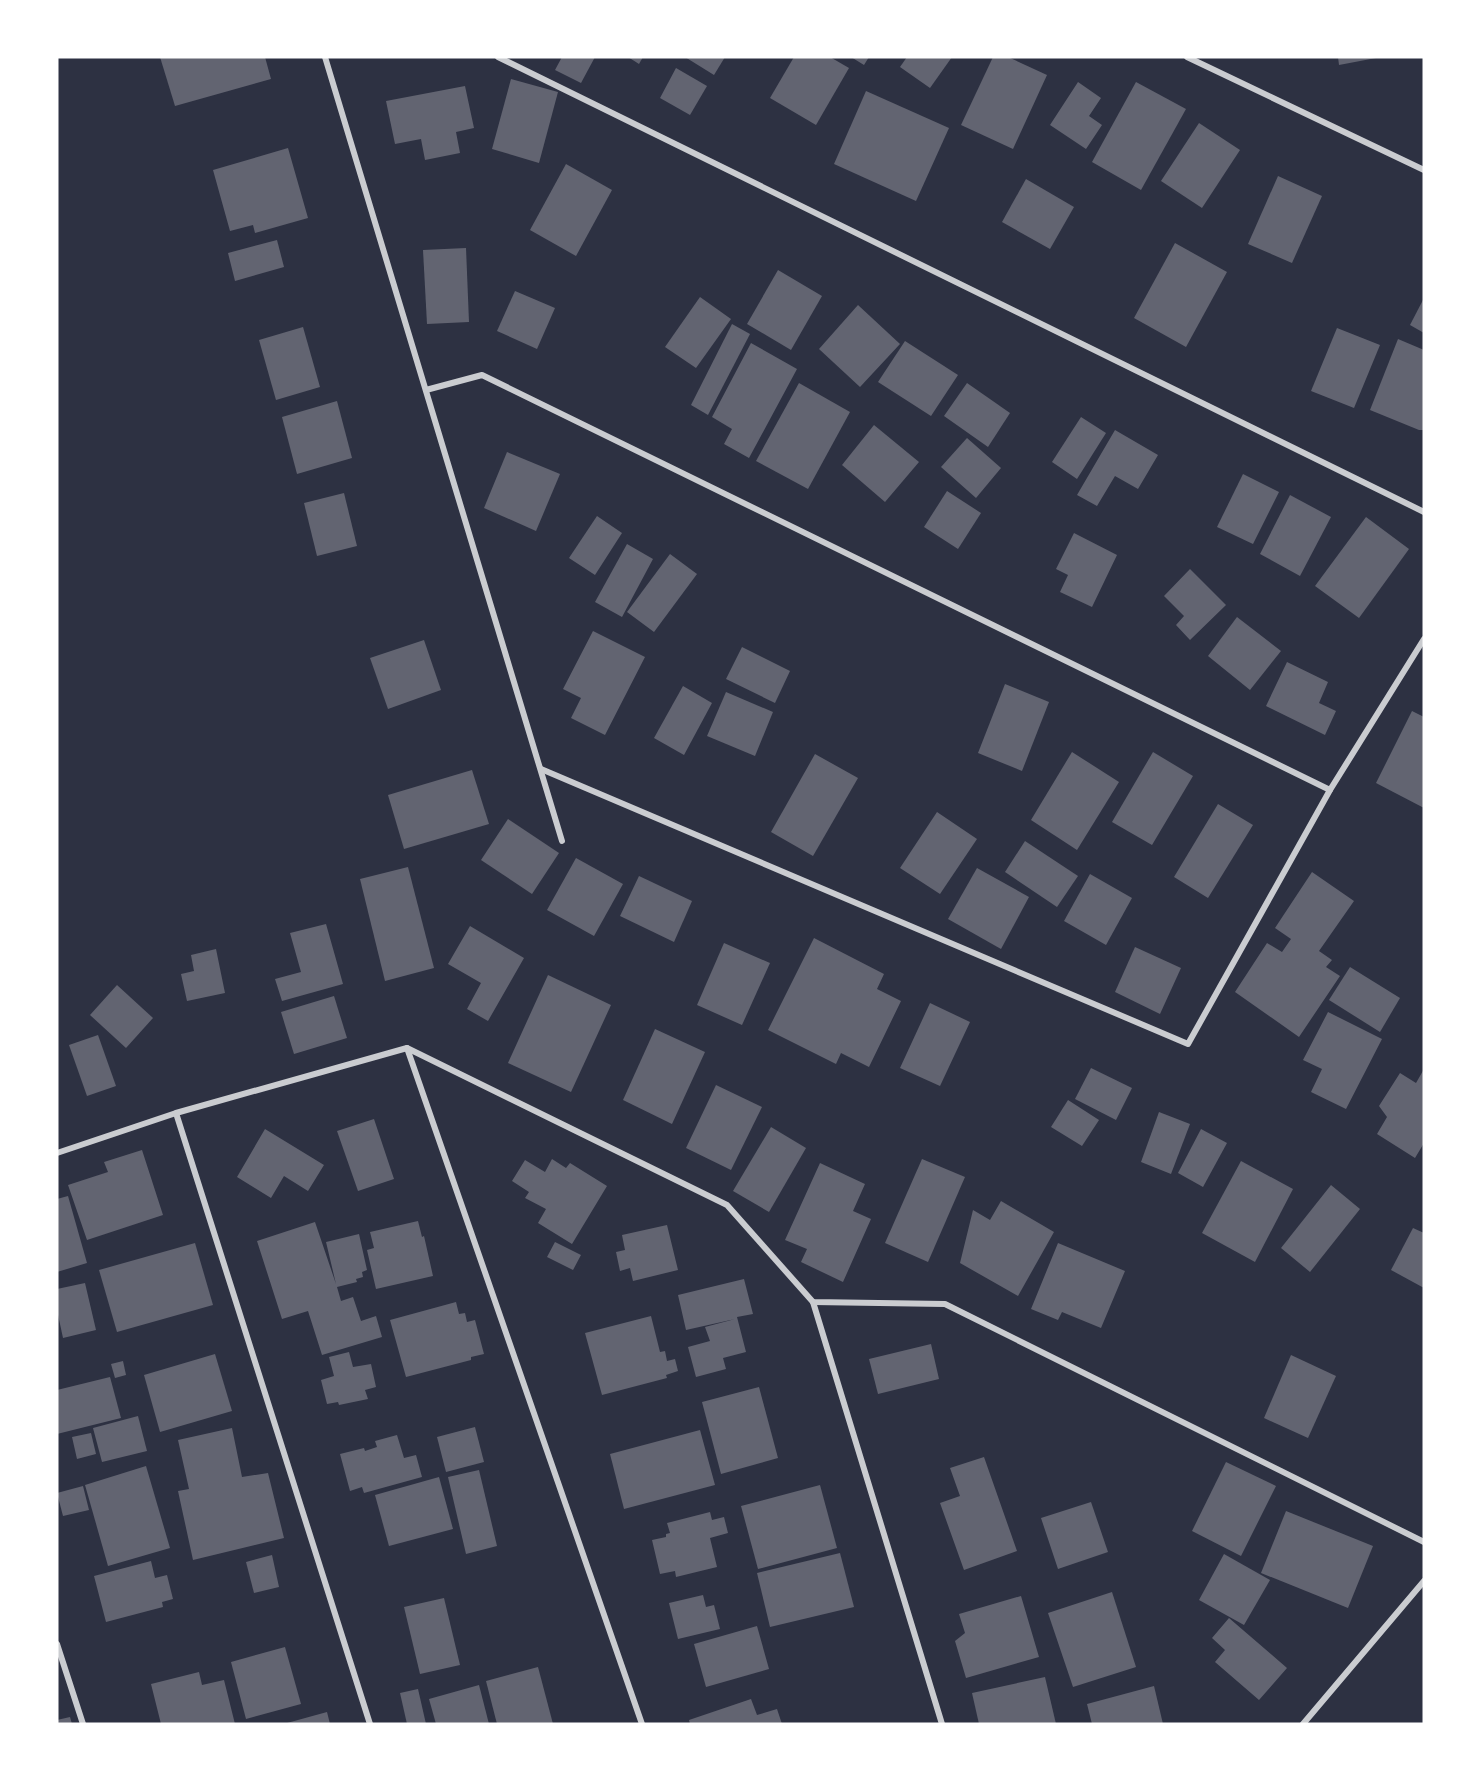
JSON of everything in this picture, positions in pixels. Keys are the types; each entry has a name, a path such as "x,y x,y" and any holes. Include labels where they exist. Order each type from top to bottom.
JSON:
{"street":[{"path":"325,57 562,842"},
{"path":"498,57 1424,512"},
{"path":"1187,57 1424,170"},
{"path":"426,390 482,375 1330,790"},
{"path":"541,769 1188,1044 1330,790 1424,639"},
{"path":"407,1048 642,1724"},
{"path":"57,1153 176,1113 407,1048 727,1205 813,1302 942,1724"},
{"path":"176,1113 370,1724"},
{"path":"813,1302 945,1304 1424,1542"},
{"path":"1303,1724 1424,1581"},
{"path":"57,1644 83,1724"}],"building":[{"path":"160,57 265,57 271,79 175,106"},
{"path":"562,57 595,57 581,83 555,70"},
{"path":"628,57 643,57 639,64"},
{"path":"685,57 725,57 714,75"},
{"path":"794,57 830,57 849,68 816,125 770,98"},
{"path":"851,57 869,57 864,65"},
{"path":"907,57 952,57 930,88 900,67"},
{"path":"993,57 1008,57 1047,75 1013,149 961,125"},
{"path":"1338,57 1376,57 1376,58 1339,65"},
{"path":"676,68 707,86 690,115 660,98"},
{"path":"511,79 558,92 539,163 492,149"},
{"path":"1078,82 1101,98 1089,116 1102,125 1086,149 1050,125"},
{"path":"1136,82 1186,109 1141,190 1092,162"},
{"path":"465,86 474,128 456,132 460,153 425,160 421,139 395,144 386,101"},
{"path":"866,91 949,128 916,201 834,164"},
{"path":"1199,123 1240,150 1202,208 1161,181"},
{"path":"288,148 308,218 255,233 253,225 230,231 213,170"},
{"path":"566,164 612,190 576,256 530,230"},
{"path":"1278,176 1322,196 1292,263 1248,244"},
{"path":"1026,179 1074,207 1050,249 1002,222"},
{"path":"277,240 284,267 235,281 228,253"},
{"path":"1175,243 1227,272 1186,347 1134,318"},
{"path":"466,248 469,322 427,324 423,250"},
{"path":"778,270 822,296 791,350 747,324"},
{"path":"515,291 555,308 537,349 497,331"},
{"path":"700,297 731,319 696,368 665,347"},
{"path":"1424,298 1424,333 1410,325"},
{"path":"858,305 900,344 860,387 819,349"},
{"path":"732,324 750,334 708,415 691,405"},
{"path":"303,327 320,387 276,400 259,340"},
{"path":"1337,328 1380,345 1354,408 1311,391"},
{"path":"1398,339 1424,350 1424,430 1370,410"},
{"path":"905,341 958,375 931,416 878,382"},
{"path":"751,343 797,369 749,458 724,444 732,429 712,417"},
{"path":"799,383 850,412 808,489 756,461"},
{"path":"967,383 1010,413 988,447 944,416"},
{"path":"337,401 352,458 297,474 282,417"},
{"path":"1081,417 1106,433 1077,479 1052,462"},
{"path":"874,425 919,462 885,502 842,465"},
{"path":"1115,430 1158,455 1138,489 1115,476 1097,506 1077,495"},
{"path":"967,438 1001,468 976,498 941,467"},
{"path":"507,452 560,474 536,531 484,508"},
{"path":"1243,474 1279,492 1253,544 1217,527"},
{"path":"947,491 981,513 958,549 924,527"},
{"path":"344,493 357,546 317,556 304,503"},
{"path":"1290,495 1331,517 1300,576 1260,554"},
{"path":"597,516 622,533 595,575 569,558"},
{"path":"1366,517 1409,549 1359,618 1315,586"},
{"path":"1074,533 1117,555 1092,607 1060,592 1068,575 1056,569"},
{"path":"627,544 653,559 622,617 595,602"},
{"path":"670,554 697,574 654,632 627,612"},
{"path":"1190,569 1226,605 1190,640 1176,625 1184,616 1164,596"},
{"path":"1237,617 1281,651 1250,690 1208,656"},
{"path":"593,631 645,657 605,735 571,718 581,698 563,689"},
{"path":"424,640 441,690 388,709 370,658"},
{"path":"742,647 790,671 775,703 726,679"},
{"path":"1287,662 1328,682 1319,703 1336,711 1325,735 1266,706"},
{"path":"1005,684 1049,702 1022,771 978,753"},
{"path":"683,686 712,703 684,755 654,738"},
{"path":"726,692 773,712 755,756 707,736"},
{"path":"1412,711 1424,717 1424,808 1376,783"},
{"path":"1072,752 1119,782 1077,850 1031,820"},
{"path":"1153,752 1193,776 1152,845 1112,822"},
{"path":"815,754 858,778 813,856 771,832"},
{"path":"472,770 489,824 404,849 388,795"},
{"path":"1218,804 1253,825 1208,898 1174,877"},
{"path":"937,812 977,839 940,894 900,868"},
{"path":"508,819 559,853 532,894 481,860"},
{"path":"1025,841 1078,876 1057,907 1005,872"},
{"path":"576,858 623,884 594,936 547,910"},
{"path":"408,867 434,968 385,981 360,879"},
{"path":"977,868 1029,897 1001,949 948,919"},
{"path":"1312,872 1354,901 1319,951 1332,960 1326,967 1340,976 1299,1037 1235,992 1267,943 1282,952 1291,939 1275,928"},
{"path":"1090,874 1132,898 1106,945 1064,921"},
{"path":"639,876 692,901 674,942 620,916"},
{"path":"326,924 343,984 282,1001 275,979 301,972 290,933"},
{"path":"470,926 524,958 488,1021 467,1009 481,983 448,964"},
{"path":"814,938 884,974 877,989 901,1001 869,1067 841,1053 836,1064 768,1030"},
{"path":"724,943 770,963 742,1025 697,1005"},
{"path":"1135,947 1181,968 1160,1014 1115,992"},
{"path":"216,949 225,993 187,1001 181,974 194,971 191,955"},
{"path":"1350,967 1400,998 1380,1032 1329,1000"},
{"path":"548,975 611,1005 571,1092 508,1063"},
{"path":"117,985 153,1018 126,1048 90,1015"},
{"path":"334,996 347,1038 294,1054 281,1012"},
{"path":"930,1003 970,1022 940,1086 900,1068"},
{"path":"1328,1012 1382,1039 1346,1109 1311,1092 1322,1069 1303,1060"},
{"path":"655,1029 705,1052 672,1124 623,1100"},
{"path":"98,1035 116,1086 87,1096 69,1045"},
{"path":"1091,1068 1132,1088 1116,1120 1075,1099"},
{"path":"1424,1069 1424,1143 1415,1158 1377,1134 1387,1117 1379,1106 1400,1073 1416,1083"},
{"path":"716,1085 762,1107 731,1170 686,1148"},
{"path":"1068,1100 1099,1120 1082,1146 1051,1127"},
{"path":"1159,1112 1190,1124 1171,1174 1141,1162"},
{"path":"374,1119 394,1179 358,1191 337,1131"},
{"path":"771,1127 806,1148 769,1212 733,1191"},
{"path":"265,1129 324,1165 308,1191 284,1176 271,1198 237,1177"},
{"path":"1201,1129 1227,1143 1203,1187 1178,1173"},
{"path":"142,1150 163,1215 87,1240 68,1185 108,1172 104,1162"},
{"path":"552,1159 566,1168 570,1163 607,1186 572,1244 538,1223 546,1209 525,1198 529,1192 512,1181 525,1160 545,1172"},
{"path":"922,1159 965,1177 928,1262 885,1243"},
{"path":"1241,1161 1293,1189 1255,1262 1202,1233"},
{"path":"820,1163 865,1184 853,1211 871,1219 843,1282 801,1262 807,1249 785,1240"},
{"path":"1331,1185 1360,1209 1310,1272 1281,1248"},
{"path":"68,1196 87,1263 57,1272 57,1199"},
{"path":"1001,1201 1054,1232 1018,1296 960,1263 973,1210 990,1220"},
{"path":"418,1221 422,1237 424,1236 433,1276 376,1289 367,1250 374,1248 370,1232"},
{"path":"315,1222 336,1284 326,1242 359,1234 367,1270 362,1272 363,1277 356,1279 357,1282 337,1287 341,1301 353,1297 361,1321 376,1316 382,1337 322,1355 308,1311 282,1319 257,1241"},
{"path":"667,1225 678,1270 633,1281 630,1268 620,1271 616,1252 625,1250 622,1235"},
{"path":"1413,1228 1424,1233 1424,1288 1391,1270"},
{"path":"555,1242 581,1255 573,1270 547,1257"},
{"path":"195,1243 213,1305 117,1332 99,1270"},
{"path":"1058,1243 1125,1271 1101,1328 1062,1312 1058,1320 1031,1309"},
{"path":"744,1279 753,1314 737,1317 746,1352 723,1358 726,1369 696,1377 688,1347 710,1341 705,1327 735,1319 686,1330 678,1295"},
{"path":"85,1283 96,1330 63,1338 57,1310 57,1289"},
{"path":"456,1302 459,1314 465,1313 467,1322 475,1320 484,1354 471,1357 471,1360 406,1377 390,1320"},
{"path":"651,1316 660,1352 665,1351 667,1361 675,1359 678,1371 666,1375 667,1378 602,1395 585,1333"},
{"path":"931,1344 939,1379 878,1394 869,1359"},
{"path":"349,1352 353,1367 371,1364 376,1387 365,1390 368,1399 339,1405 338,1402 327,1404 321,1380 334,1376 329,1357"},
{"path":"215,1354 232,1411 160,1432 144,1375"},
{"path":"1291,1355 1336,1376 1308,1438 1264,1418"},
{"path":"123,1361 126,1375 115,1378 111,1364"},
{"path":"110,1377 121,1418 57,1434 57,1390"},
{"path":"759,1387 778,1458 721,1474 702,1402"},
{"path":"138,1416 147,1451 102,1462 93,1428"},
{"path":"475,1427 484,1462 446,1472 437,1437"},
{"path":"232,1428 242,1477 268,1473 284,1538 193,1560 178,1491 189,1489 178,1440"},
{"path":"700,1430 715,1485 624,1509 610,1454"},
{"path":"91,1433 96,1454 77,1459 72,1437"},
{"path":"397,1435 404,1458 416,1455 422,1477 364,1493 362,1487 350,1491 340,1454 377,1447 375,1441"},
{"path":"984,1457 1017,1551 964,1570 940,1503 960,1496 950,1468"},
{"path":"1226,1462 1276,1486 1241,1556 1192,1531"},
{"path":"146,1466 170,1548 108,1566 85,1485"},
{"path":"479,1470 497,1546 466,1554 448,1477"},
{"path":"439,1477 453,1529 389,1546 375,1495"},
{"path":"820,1485 837,1548 758,1569 741,1506"},
{"path":"83,1486 89,1510 63,1516 57,1493"},
{"path":"1091,1502 1108,1552 1058,1569 1041,1518"},
{"path":"1286,1511 1373,1546 1348,1608 1261,1573"},
{"path":"710,1512 712,1520 724,1517 728,1533 710,1538 717,1567 676,1577 675,1571 660,1574 652,1540 666,1537 666,1534 670,1533 667,1523"},
{"path":"840,1553 854,1607 770,1627 757,1573"},
{"path":"1224,1554 1270,1580 1244,1625 1199,1600"},
{"path":"272,1555 279,1587 254,1593 246,1562"},
{"path":"151,1561 155,1578 167,1575 173,1599 162,1602 163,1607 106,1622 94,1576"},
{"path":"1112,1592 1136,1667 1073,1687 1048,1613"},
{"path":"703,1595 706,1607 714,1605 720,1629 678,1639 669,1603"},
{"path":"1021,1596 1039,1657 966,1678 955,1641 965,1633 959,1614"},
{"path":"444,1598 460,1665 420,1674 404,1607"},
{"path":"1229,1618 1287,1668 1259,1700 1215,1662 1225,1650 1212,1638"},
{"path":"757,1626 769,1669 706,1687 694,1644"},
{"path":"285,1647 301,1704 246,1719 231,1662"},
{"path":"538,1667 553,1724 497,1724 486,1681"},
{"path":"199,1672 202,1685 224,1680 235,1724 161,1724 151,1684"},
{"path":"1045,1677 1056,1724 979,1724 972,1693"},
{"path":"479,1685 489,1724 436,1724 429,1699"},
{"path":"1154,1686 1163,1724 1092,1724 1087,1704"},
{"path":"418,1689 426,1724 407,1724 400,1693"},
{"path":"751,1699 757,1715 777,1709 782,1724 690,1724 689,1720"},
{"path":"327,1712 330,1724 287,1724 287,1723"},
{"path":"70,1717 72,1724 57,1724 57,1720"}]}
